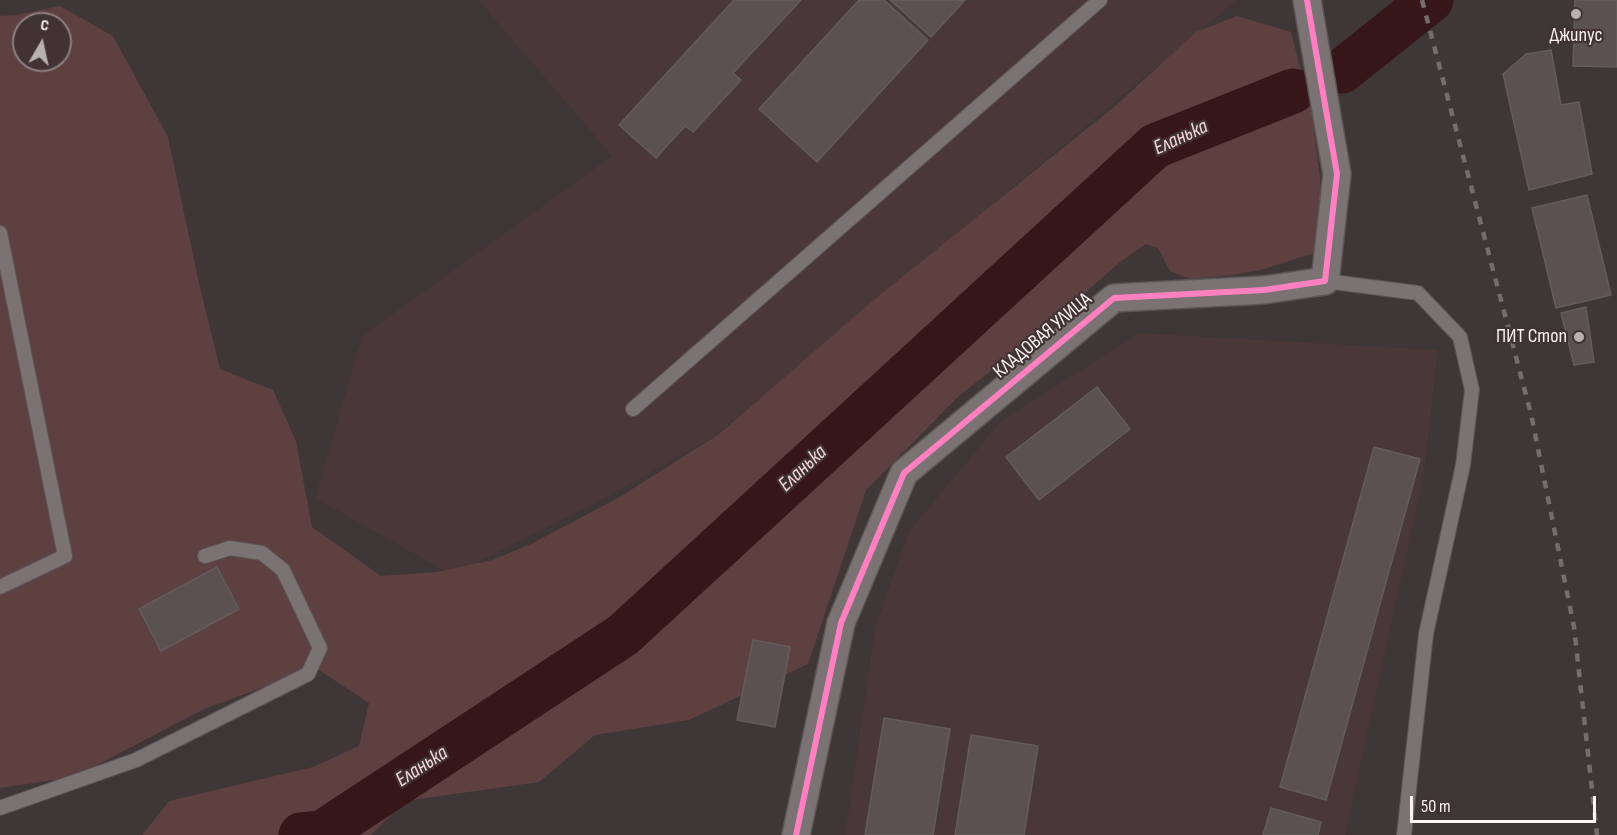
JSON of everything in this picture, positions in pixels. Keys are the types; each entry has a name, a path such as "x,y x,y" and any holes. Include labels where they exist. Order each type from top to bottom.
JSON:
{"street":[{"path":"1307,0 1337,174 1325,281"},
{"name":"КЛАДОВАЯ УЛИЦА","path":"796,835 842,623 904,474 1114,298 1264,290 1325,281"}],"lane":[{"path":"633,409 1101,0"},
{"path":"0,233 65,556 0,587"},
{"path":"1325,281 1418,293 1460,337 1472,390 1463,465 1426,634 1404,835"},
{"path":"0,808 136,760 308,674 320,648 283,570 262,553 230,548 205,556"}],"shaded area":[{"path":"478,0 1237,0 715,436 596,503 452,575 315,498 362,336 612,156"},
{"path":"60,6 71,12 31,12"},
{"path":"72,13 113,36 168,137 220,369 273,390 296,441 312,527 381,576 437,572 492,560 531,544 618,498 719,434 876,298 1114,107 1196,32 1237,16 1291,32 1312,113 1323,204 1314,253 1261,270 1190,279 1170,271 1158,248 1146,244 1120,262 1049,325 959,396 866,490 808,664 689,720 595,735 539,782 405,801 371,835 142,835 169,801 313,767 359,746 369,703 316,668 204,709 74,777 0,788 0,16 12,15 12,72 72,72"},
{"path":"1140,333 1438,350 1424,474 1345,835 845,835 875,627 909,531 1002,420"}],"building":[{"path":"734,0 801,0 733,73 741,80 693,132 685,126 656,158 619,125"},
{"path":"859,0 884,0 928,40 817,162 759,109"},
{"path":"890,0 965,0 931,37"},
{"path":"1575,0 1617,0 1617,67 1573,66"},
{"path":"1551,50 1561,105 1579,102 1592,174 1529,190 1503,74 1526,54"},
{"path":"1587,195 1611,295 1556,308 1532,208"},
{"name":"ПИТ Стоп","path":"1586,307 1594,362 1574,365 1561,313"},
{"path":"1097,387 1130,429 1039,500 1006,457"},
{"path":"1374,447 1420,459 1326,800 1280,787"},
{"path":"217,567 239,609 161,651 139,609"},
{"path":"753,640 790,647 775,727 737,720"},
{"path":"884,718 950,729 933,835 865,835"},
{"path":"971,735 1038,746 1024,835 955,835"},
{"path":"1271,808 1321,822 1318,835 1263,835"}],"waterway":[{"name":"Еланька","path":"1342,71 1431,0"},
{"name":"Еланька","path":"301,835 322,833 623,635 1155,146 1293,91"}],"railway":[{"path":"1422,0 1531,414 1574,627 1597,835"}],"cycle path":[{"path":"796,835 841,623 904,473 1114,298 1264,290 1325,281 1337,174 1307,0"}],"place":[{"name":"Джипус","path":"1576,14"},
{"name":"ПИТ Стоп","path":"1579,337"}]}
